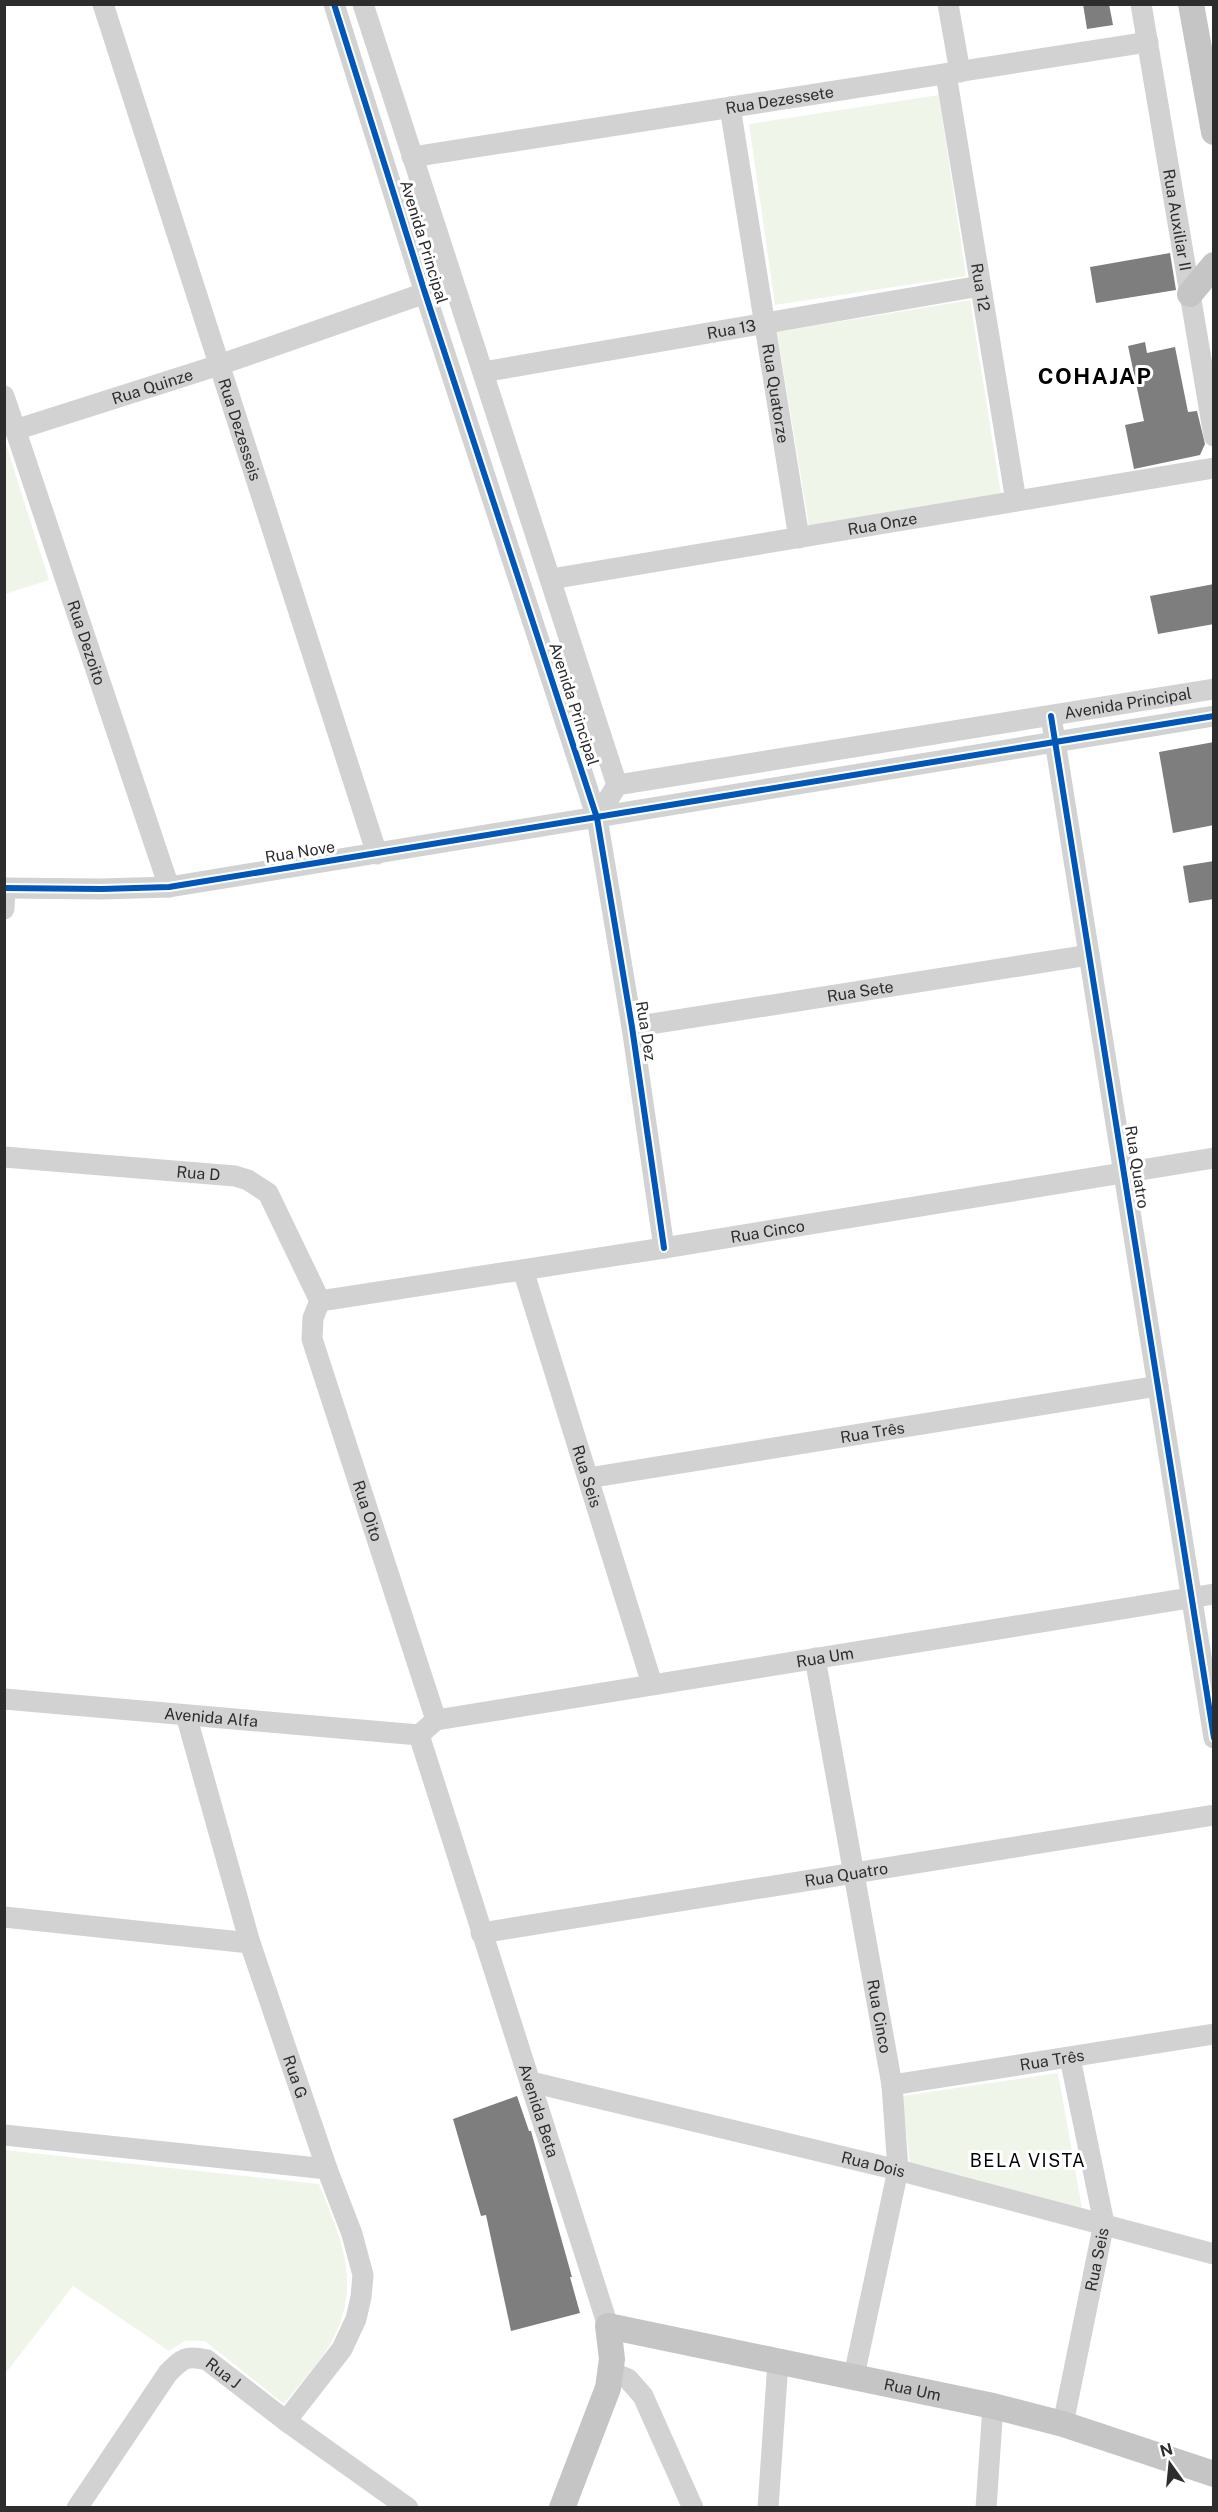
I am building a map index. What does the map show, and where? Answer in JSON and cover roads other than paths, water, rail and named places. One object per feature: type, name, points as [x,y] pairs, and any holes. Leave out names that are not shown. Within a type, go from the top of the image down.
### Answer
[{"type":"main road","points":[[1191,4],[1214,132]]},
{"type":"main road","points":[[1190,294],[1214,265]]},
{"type":"main road","name":"Rua Um","points":[[608,2326],[993,2406],[1064,2424],[1214,2474]]},
{"type":"main road","name":"Avenida Beta","points":[[562,2508],[608,2388],[611,2372],[611,2344],[608,2326]]},
{"type":"street","name":"Rua Dezesseis","points":[[103,4],[377,854]]},
{"type":"street","name":"Avenida Principal","points":[[334,4],[425,293],[597,818],[1214,716]]},
{"type":"street","name":"Avenida Principal","points":[[363,4],[617,785],[1214,689]]},
{"type":"street","name":"Rua 12","points":[[948,4],[953,73],[980,286],[1016,501]]},
{"type":"street","name":"Rua Auxiliar II","points":[[1141,4],[1214,436]]},
{"type":"street","name":"Rua Dezessete","points":[[412,157],[1148,42]]},
{"type":"street","name":"Rua Quatorze","points":[[730,107],[799,538]]},
{"type":"street","name":"Avenida Principal","points":[[407,232],[435,222]]},
{"type":"street","name":"Rua 13","points":[[483,372],[980,286]]},
{"type":"street","name":"Rua Quinze","points":[[15,430],[219,364],[425,293]]},
{"type":"street","name":"Rua Dezoito","points":[[4,396],[169,887]]},
{"type":"street","name":"Rua Onze","points":[[551,579],[1214,468]]},
{"type":"street","name":"Rua Quatro","points":[[1051,716],[1192,1597]]},
{"type":"street","points":[[597,818],[617,785]]},
{"type":"street","name":"Rua Nove","points":[[5,888],[169,887],[597,818]]},
{"type":"street","name":"Rua Dez","points":[[597,818],[632,1027],[664,1248]]},
{"type":"street","points":[[4,909],[5,888]]},
{"type":"street","name":"Rua Sete","points":[[632,1027],[1089,955]]},
{"type":"street","name":"Rua D","points":[[4,1157],[235,1176],[248,1180],[268,1193],[320,1301]]},
{"type":"street","name":"Rua Cinco","points":[[320,1301],[664,1248],[1214,1158]]},
{"type":"street","name":"Rua Seis","points":[[523,1270],[652,1684]]},
{"type":"street","name":"Rua Oito","points":[[320,1301],[313,1318],[312,1339],[436,1720]]},
{"type":"street","name":"Rua Três","points":[[588,1478],[1158,1386]]},
{"type":"street","name":"Rua Um","points":[[436,1720],[1214,1594]]},
{"type":"street","points":[[1192,1597],[1214,1738]]},
{"type":"street","name":"Rua Cinco","points":[[815,1658],[892,2085],[898,2170],[854,2376]]},
{"type":"street","name":"Avenida Alfa","points":[[4,1699],[419,1735]]},
{"type":"street","name":"Rua G","points":[[186,1715],[250,1943],[327,2169],[352,2234],[363,2275],[362,2297],[356,2319],[342,2349],[286,2421]]},
{"type":"street","points":[[419,1735],[436,1720]]},
{"type":"street","name":"Avenida Beta","points":[[419,1735],[608,2326]]},
{"type":"street","name":"Rua Quatro","points":[[481,1933],[1214,1815]]},
{"type":"street","points":[[4,1917],[250,1943]]},
{"type":"street","name":"Rua Três","points":[[892,2085],[1214,2034]]},
{"type":"street","name":"Rua Seis","points":[[1064,2424],[1104,2223],[1070,2058]]},
{"type":"street","name":"Rua Dois","points":[[531,2082],[898,2170],[1214,2254]]},
{"type":"street","points":[[4,2135],[327,2169]]},
{"type":"street","name":"Rua J","points":[[77,2508],[168,2373],[180,2361],[191,2356],[207,2360],[286,2421],[408,2508]]},
{"type":"street","points":[[768,2508],[778,2362]]},
{"type":"street","points":[[611,2372],[628,2379],[643,2396],[693,2508]]},
{"type":"street","points":[[986,2508],[993,2406]]},
{"type":"district","name":"COHAJAP","points":[[1095,376]]},
{"type":"district","name":"BELA VISTA","points":[[1028,2160]]}]
